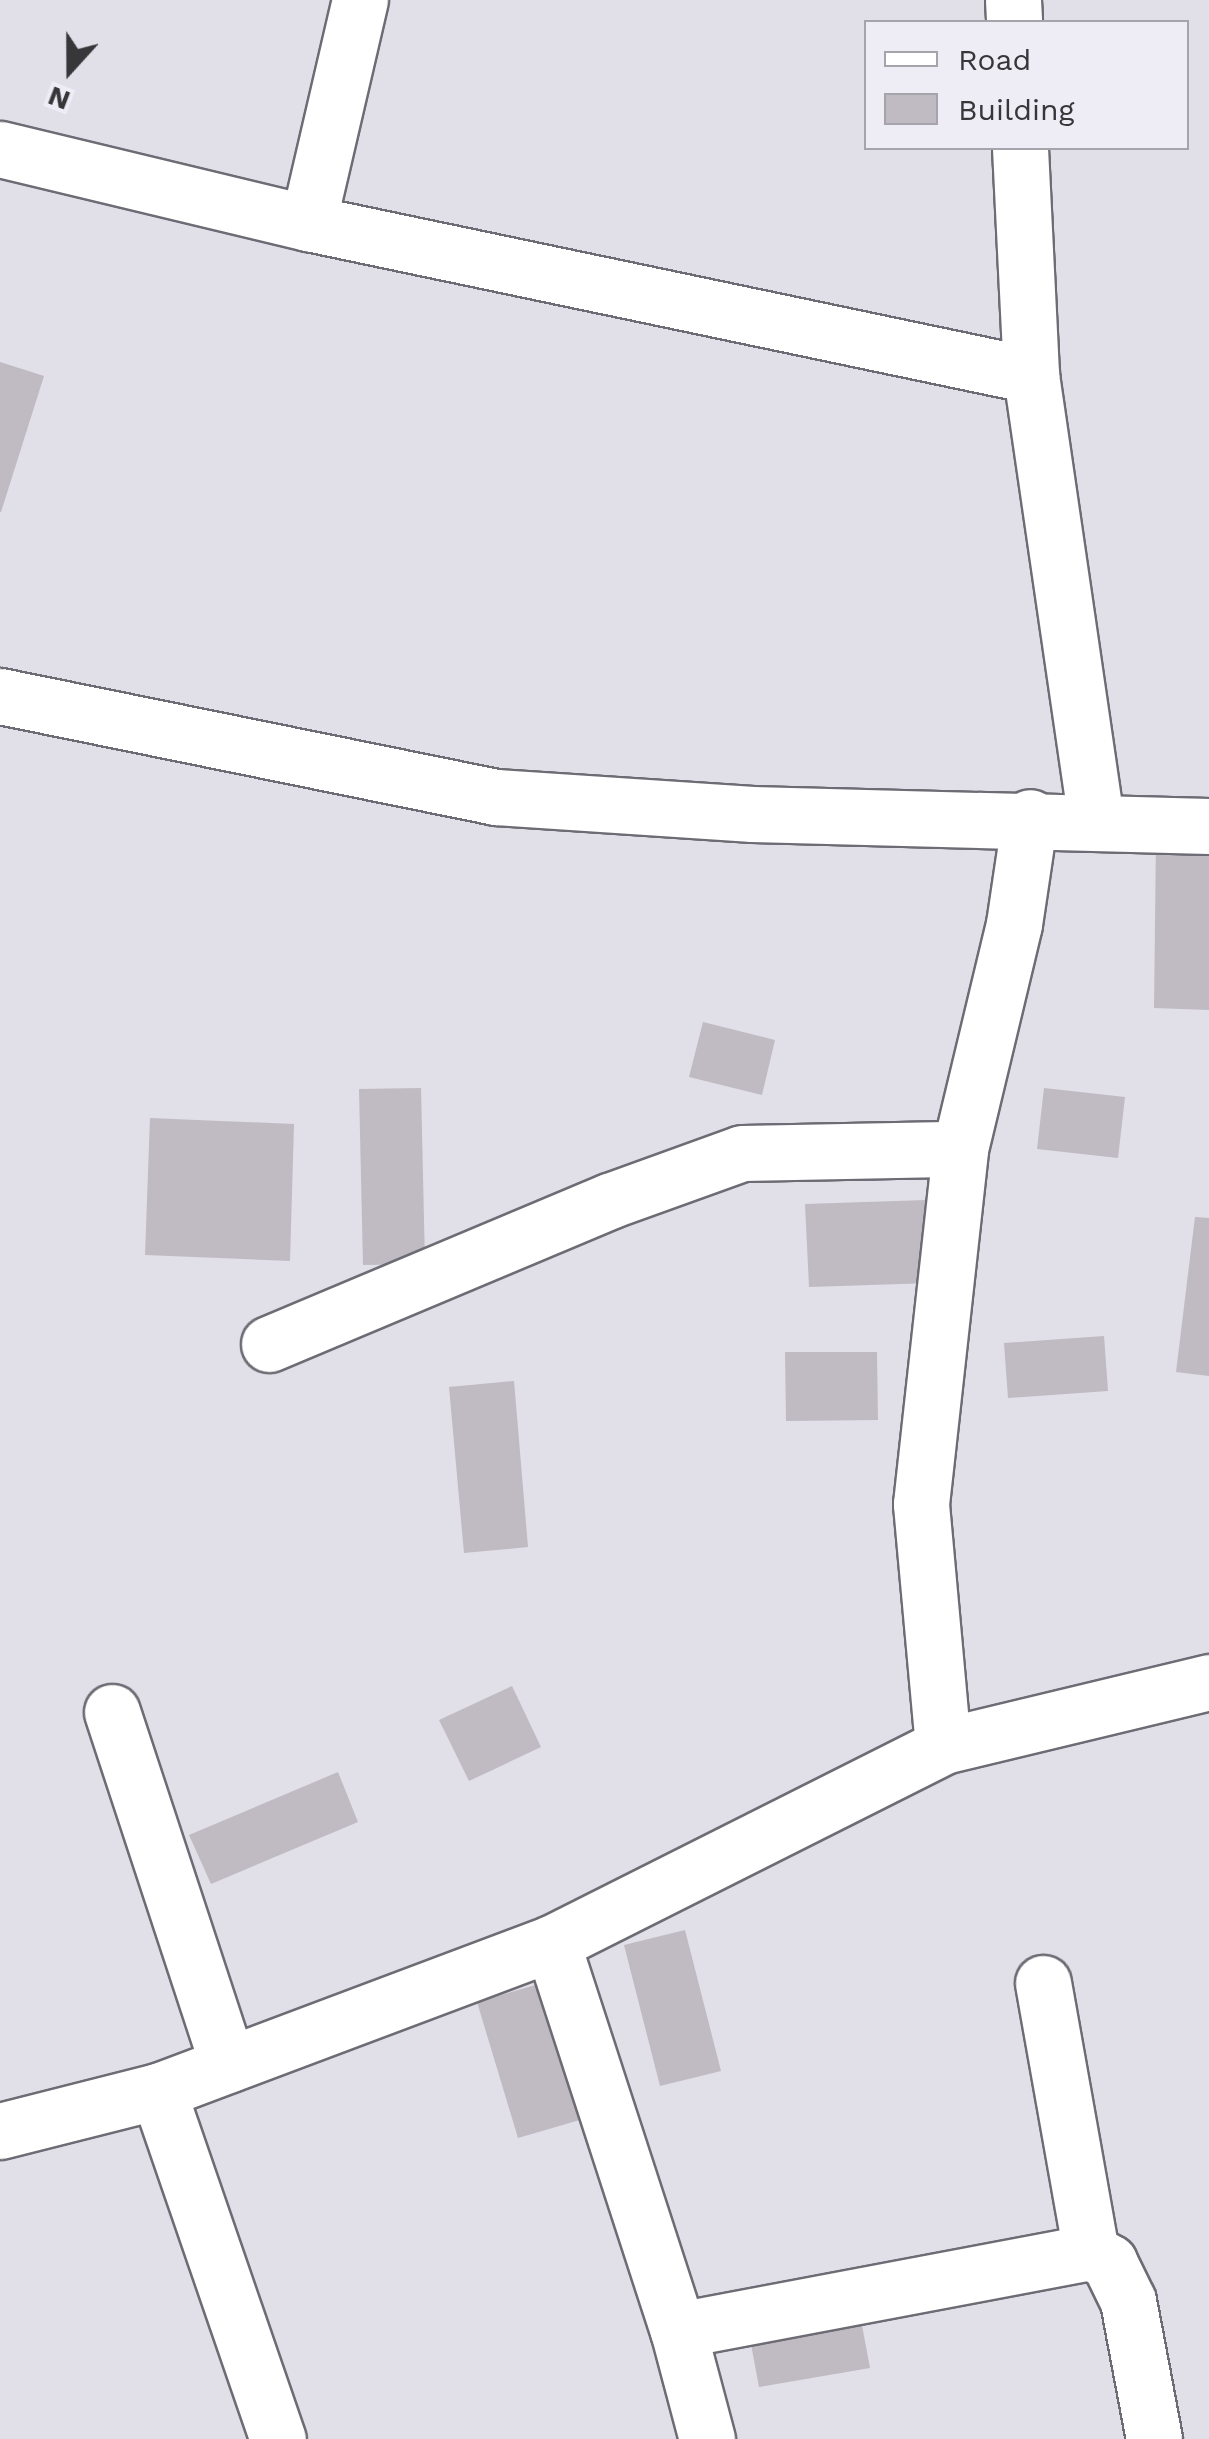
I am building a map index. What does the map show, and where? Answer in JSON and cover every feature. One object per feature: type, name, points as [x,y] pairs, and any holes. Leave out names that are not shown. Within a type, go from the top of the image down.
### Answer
[{"type":"street","points":[[308,223],[360,0]]},
{"type":"street","points":[[0,150],[308,223],[1032,376]]},
{"type":"street","points":[[1020,150],[1032,376],[1096,822]]},
{"type":"street","points":[[0,696],[496,797],[752,814],[1030,816],[1209,826]]},
{"type":"street","points":[[943,1746],[921,1504],[960,1149],[1014,924],[1030,816]]},
{"type":"street","points":[[269,1344],[609,1201],[742,1153],[960,1149]]},
{"type":"street","points":[[0,2131],[158,2090],[552,1943],[943,1746],[1209,1682]]},
{"type":"street","points":[[112,1712],[228,2064]]},
{"type":"street","points":[[552,1943],[678,2330],[708,2439]]},
{"type":"street","points":[[1043,1984],[1091,2252]]},
{"type":"street","points":[[158,2090],[278,2439]]},
{"type":"street","points":[[678,2330],[1091,2252],[1108,2262],[1128,2300],[1154,2439]]},
{"type":"building","points":[[0,362],[44,376],[1,512],[0,512]]},
{"type":"building","points":[[1156,840],[1209,841],[1209,1010],[1154,1008]]},
{"type":"building","points":[[703,1022],[775,1040],[762,1095],[689,1077]]},
{"type":"building","points":[[421,1088],[425,1264],[363,1265],[359,1089]]},
{"type":"building","points":[[1044,1088],[1125,1097],[1118,1158],[1037,1149]]},
{"type":"building","points":[[150,1118],[294,1124],[290,1261],[145,1255]]},
{"type":"building","points":[[927,1200],[931,1283],[809,1287],[805,1204]]},
{"type":"building","points":[[1195,1217],[1209,1218],[1209,1376],[1176,1372]]},
{"type":"building","points":[[1104,1336],[1108,1391],[1008,1398],[1004,1343]]},
{"type":"building","points":[[785,1352],[877,1352],[878,1420],[786,1421]]},
{"type":"building","points":[[514,1381],[528,1547],[464,1553],[449,1387]]},
{"type":"building","points":[[512,1686],[541,1747],[469,1781],[439,1720]]},
{"type":"building","points":[[338,1772],[358,1822],[211,1884],[189,1835]]},
{"type":"building","points":[[685,1930],[721,2071],[660,2086],[624,1945]]},
{"type":"building","points":[[549,1981],[590,2117],[518,2138],[477,2002]]},
{"type":"building","points":[[858,2304],[870,2368],[759,2387],[747,2323]]}]
